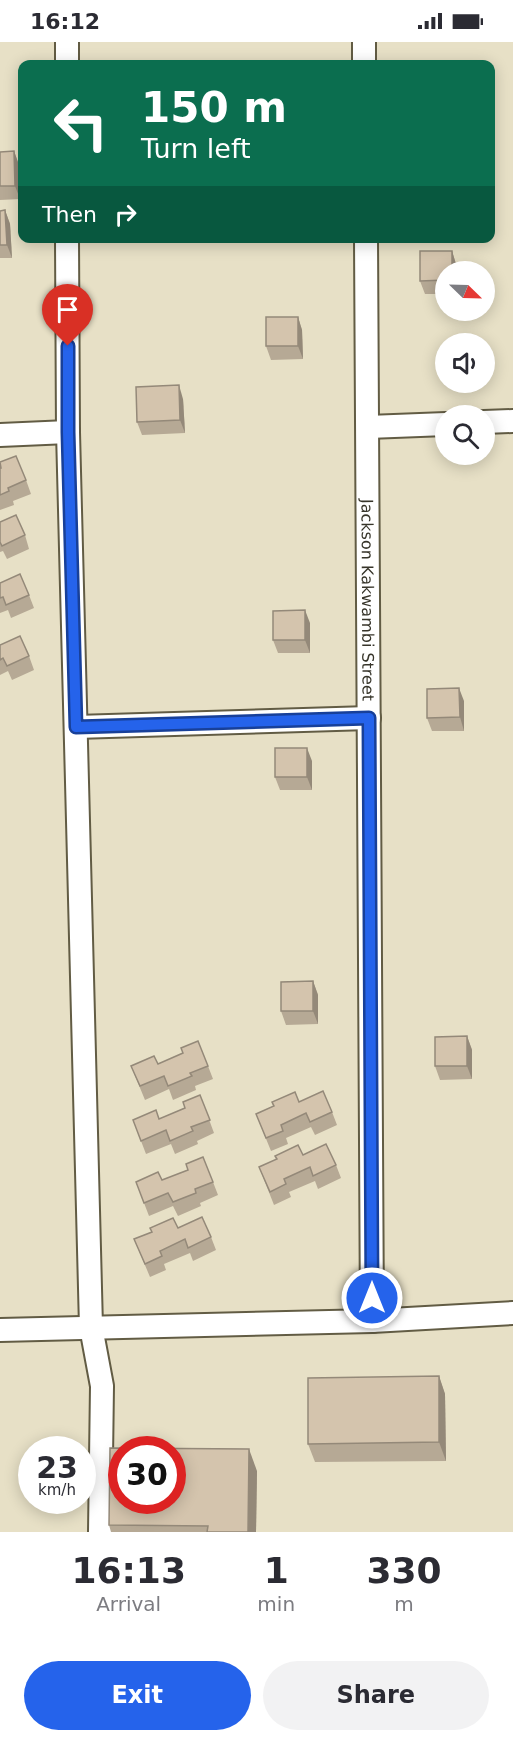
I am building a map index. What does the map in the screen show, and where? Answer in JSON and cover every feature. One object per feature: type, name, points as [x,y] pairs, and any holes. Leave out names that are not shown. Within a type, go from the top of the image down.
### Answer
[{"type":"street","points":[[67,42],[67,60]]},
{"type":"street","points":[[364,42],[364,60]]},
{"type":"street","points":[[67,243],[68,432],[91,1327],[102,1386],[100,1532]]},
{"type":"street","name":"Jackson Kakwambi Street","points":[[366,243],[372,1321]]},
{"type":"street","points":[[495,422],[513,421]]},
{"type":"street","points":[[368,427],[435,424]]},
{"type":"street","points":[[0,435],[68,432]]},
{"type":"street","points":[[76,727],[369,718]]},
{"type":"street","points":[[0,1330],[372,1321],[513,1313]]},
{"type":"building","points":[[14,151],[15,186],[0,186],[0,152]]},
{"type":"building","points":[[5,210],[7,245],[0,245],[0,211]]},
{"type":"building","points":[[420,251],[452,251],[452,261],[435,261],[435,280],[420,281]]},
{"type":"building","points":[[266,317],[298,317],[298,346],[266,346]]},
{"type":"building","points":[[179,385],[180,420],[137,422],[136,387]]},
{"type":"building","points":[[16,456],[26,480],[8,488],[9,491],[0,495],[0,462]]},
{"type":"building","points":[[16,515],[25,535],[2,546],[0,522]]},
{"type":"building","points":[[20,574],[29,595],[6,605],[3,597],[0,598],[0,583]]},
{"type":"building","points":[[305,610],[305,640],[273,640],[273,611]]},
{"type":"building","points":[[20,636],[29,656],[7,666],[3,658],[0,660],[0,645]]},
{"type":"building","points":[[459,688],[460,717],[427,718],[427,689]]},
{"type":"building","points":[[275,748],[307,748],[307,777],[275,777]]},
{"type":"building","points":[[313,981],[313,1011],[281,1011],[281,982]]},
{"type":"building","points":[[467,1036],[467,1066],[435,1066],[435,1037]]},
{"type":"building","points":[[198,1041],[208,1066],[168,1086],[164,1076],[140,1086],[131,1066],[154,1056],[158,1064],[183,1053],[181,1048]]},
{"type":"building","points":[[323,1091],[332,1112],[310,1122],[306,1113],[281,1125],[283,1131],[266,1138],[256,1114],[274,1106],[272,1102],[295,1092],[299,1102]]},
{"type":"building","points":[[200,1095],[210,1120],[191,1127],[193,1131],[170,1141],[166,1130],[141,1141],[133,1120],[156,1110],[159,1119],[185,1108],[183,1102]]},
{"type":"building","points":[[326,1144],[336,1165],[313,1176],[310,1167],[284,1179],[286,1184],[270,1192],[259,1167],[277,1159],[275,1156],[298,1145],[303,1155]]},
{"type":"building","points":[[203,1157],[213,1182],[195,1189],[196,1193],[173,1202],[168,1193],[144,1203],[136,1182],[158,1172],[162,1180],[188,1170],[186,1164]]},
{"type":"building","points":[[202,1217],[211,1237],[188,1248],[185,1239],[160,1251],[162,1256],[145,1264],[134,1239],[152,1232],[150,1228],[173,1218],[178,1228]]},
{"type":"building","points":[[439,1376],[439,1442],[308,1444],[308,1378]]},
{"type":"building","points":[[186,1449],[249,1449],[248,1532],[207,1532],[208,1526],[109,1525],[109,1514],[186,1514]]},
{"type":"route","points":[[68,346],[68,432],[76,727],[369,718],[372,1298]]}]
